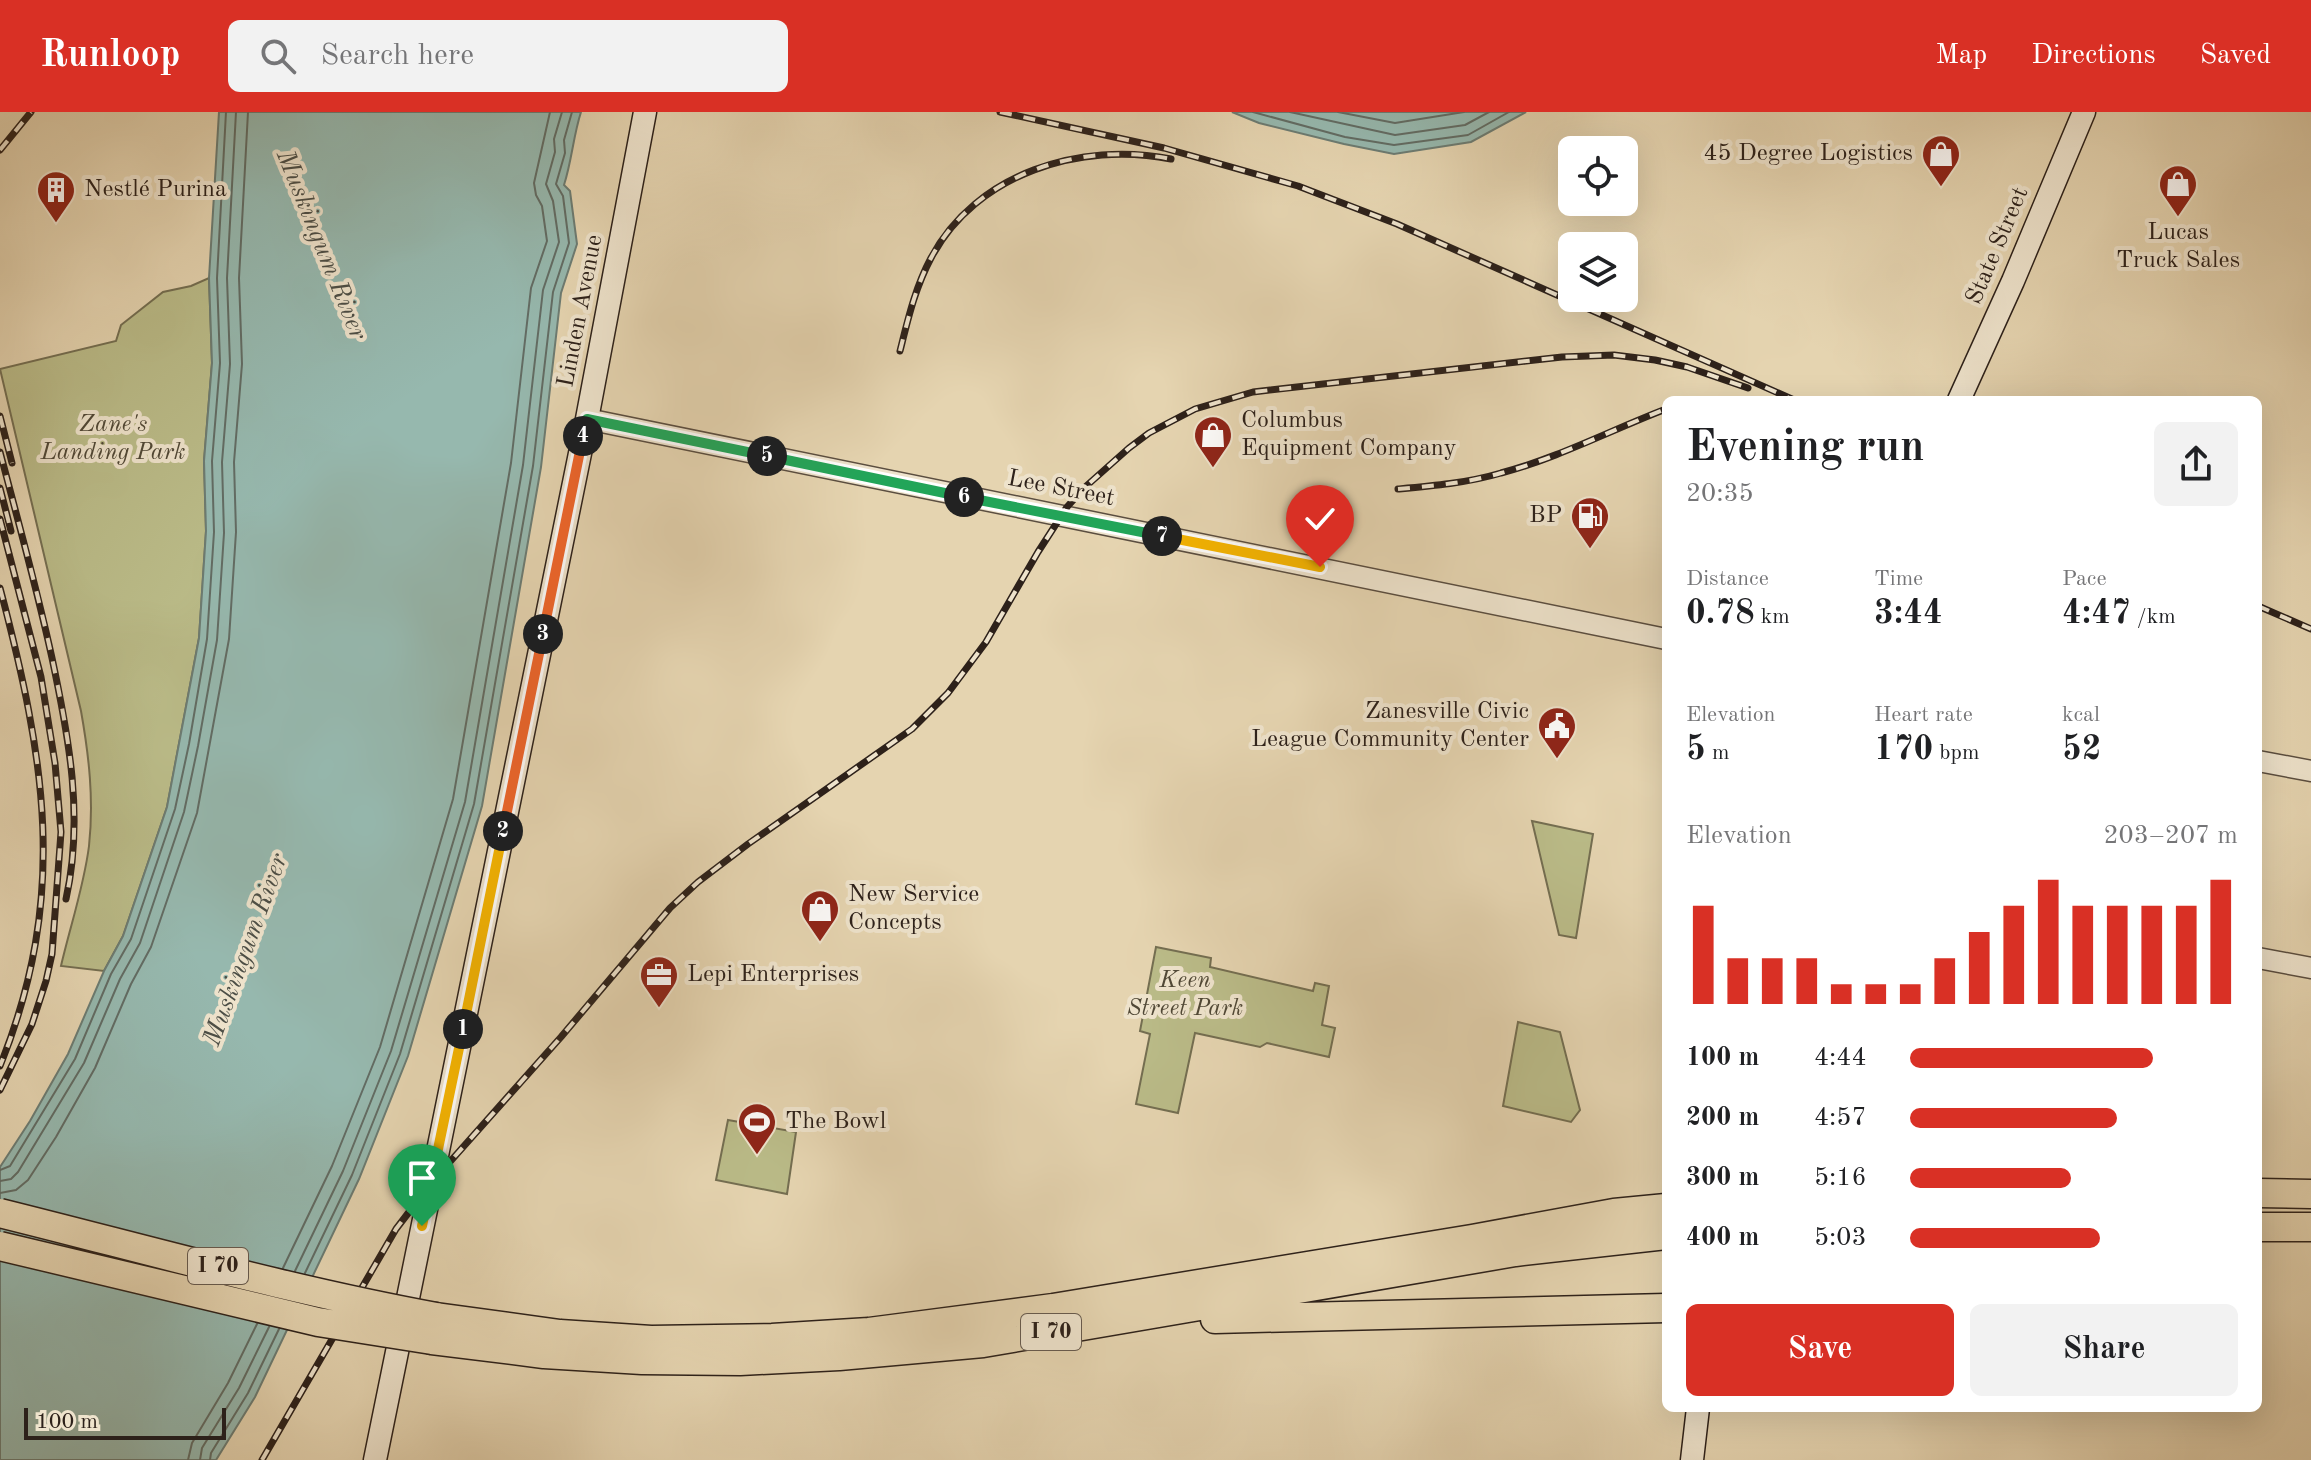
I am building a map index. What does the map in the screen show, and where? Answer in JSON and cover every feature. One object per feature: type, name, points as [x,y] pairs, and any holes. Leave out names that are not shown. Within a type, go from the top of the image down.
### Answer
[{"type":"highway","points":[[2262,1193],[2311,1194]]},
{"type":"highway","name":"I 70","points":[[0,1246],[318,1322],[651,1340],[772,1338],[869,1332],[1053,1308],[1614,1213],[1662,1208]]},
{"type":"highway","name":"I 70","points":[[0,1213],[286,1283],[434,1328],[558,1355],[642,1360],[740,1361],[983,1343],[1515,1252],[1662,1235]]},
{"type":"highway","points":[[2262,1228],[2311,1227]]},
{"type":"highway","points":[[1118,1321],[1662,1308]]},
{"type":"main road","name":"Linden Avenue","points":[[375,1460],[587,419],[645,112]]},
{"type":"main road","name":"State Street","points":[[1961,396],[2084,112]]},
{"type":"main road","points":[[1692,1460],[1698,1412]]},
{"type":"street","name":"Lee Street","points":[[587,419],[1662,638]]},
{"type":"street","points":[[2262,762],[2311,771]]},
{"type":"street","points":[[2262,959],[2311,968]]},
{"type":"green space","name":"Zane's Landing Park","points":[[209,278],[212,363],[204,461],[206,531],[199,638],[167,807],[123,936],[104,971],[61,966],[89,846],[91,795],[88,761],[81,711],[0,369],[116,341],[121,325],[163,292],[191,286]]},
{"type":"green space","points":[[1532,821],[1593,834],[1576,938],[1559,935]]},
{"type":"green space","name":"Keen Street Park","points":[[1156,947],[1211,958],[1210,967],[1313,991],[1315,983],[1329,986],[1322,1025],[1335,1028],[1329,1057],[1267,1043],[1260,1047],[1195,1033],[1178,1113],[1136,1104],[1150,1034],[1140,1031]]},
{"type":"green space","points":[[1518,1022],[1560,1032],[1580,1110],[1571,1122],[1503,1106]]},
{"type":"green space","name":"The Bowl","points":[[728,1120],[796,1132],[787,1194],[716,1180]]},
{"type":"water","name":"Muskingum River","points":[[219,112],[581,112],[564,185],[570,191],[577,244],[561,293],[541,467],[482,806],[408,1056],[359,1179],[255,1397],[216,1460],[0,1460],[0,1167],[68,1054],[104,971],[123,936],[167,807],[199,638],[206,531],[204,461],[212,363],[209,278]]},
{"type":"water","points":[[1232,112],[1526,112],[1471,142],[1394,154],[1259,123]]},
{"type":"railway","points":[[0,150],[31,112]]},
{"type":"railway","points":[[1000,112],[1164,148],[1298,186],[1397,224],[1785,396]]},
{"type":"railway","points":[[900,351],[925,269],[951,229],[975,204],[1003,185],[1034,170],[1067,160],[1102,155],[1171,159]]},
{"type":"railway","points":[[262,1460],[396,1229],[432,1182],[670,908],[748,844],[912,729],[948,693],[986,642],[1067,507],[1084,488],[1149,433],[1195,409],[1253,392],[1562,357],[1614,355],[1655,360],[1687,367],[1748,388]]},
{"type":"railway","points":[[1398,489],[1462,482],[1522,467],[1662,411]]},
{"type":"railway","points":[[0,416],[12,463]]},
{"type":"railway","points":[[0,452],[46,632],[69,748],[74,838],[66,899]]},
{"type":"railway","points":[[0,488],[11,531]]},
{"type":"railway","points":[[0,519],[41,677],[55,763],[61,832],[52,954],[46,981],[32,1024],[0,1090]]},
{"type":"railway","points":[[0,588],[29,711],[43,827],[42,885],[35,943],[22,1003],[0,1066]]},
{"type":"railway","points":[[2262,608],[2311,629]]},
{"type":"place","name":"45 Degree Logistics","points":[[1941,188]]},
{"type":"place","name":"Lucas Truck Sales","points":[[2178,218]]},
{"type":"place","name":"Nestlé Purina","points":[[56,224]]},
{"type":"place","name":"Columbus Equipment Company","points":[[1213,469]]},
{"type":"place","name":"BP","points":[[1590,550]]},
{"type":"place","name":"Zanesville Civic League Community Center","points":[[1557,760]]},
{"type":"place","name":"New Service Concepts","points":[[820,943]]},
{"type":"place","name":"Lepi Enterprises","points":[[659,1009]]},
{"type":"place","name":"The Bowl","points":[[757,1156]]},
{"type":"route","points":[[422,1226],[587,419],[1320,567]]}]
